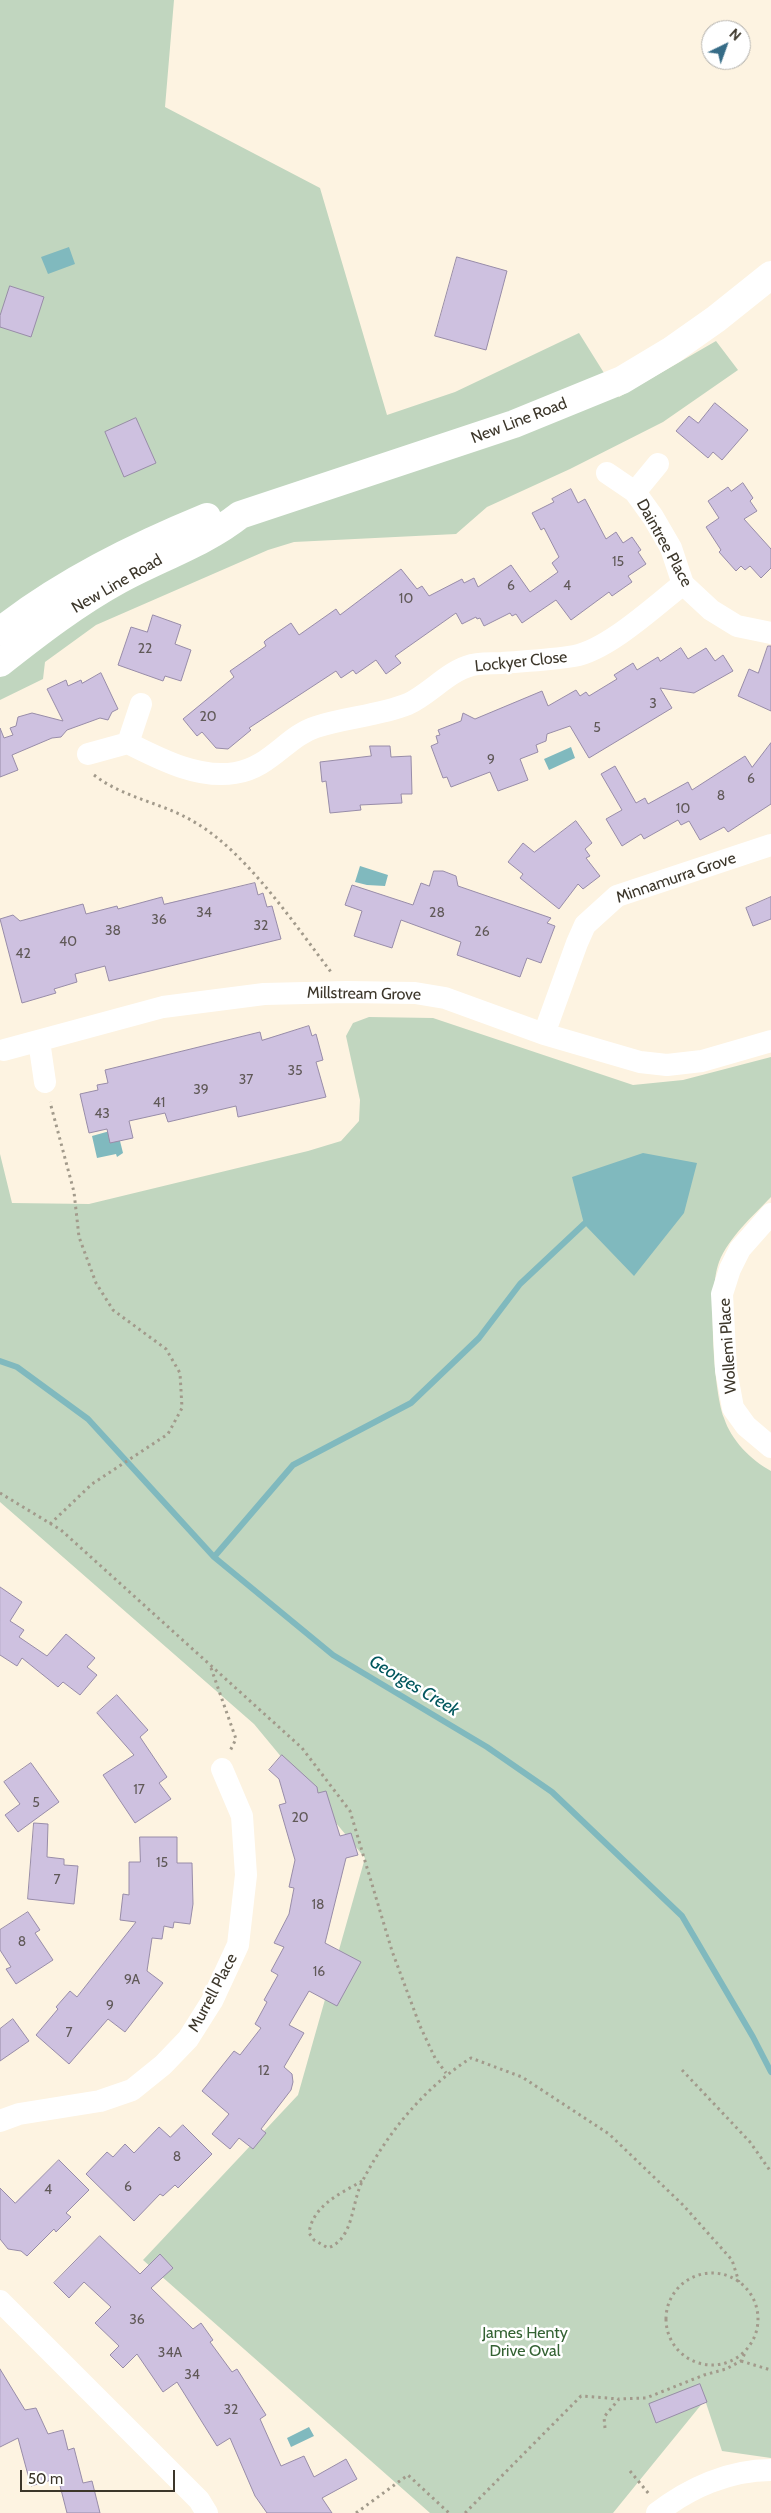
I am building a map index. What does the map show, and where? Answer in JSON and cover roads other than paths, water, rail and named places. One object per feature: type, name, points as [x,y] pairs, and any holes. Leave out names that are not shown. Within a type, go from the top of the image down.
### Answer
[{"type":"main road","name":"New Line Road","points":[[0,631],[71,583],[144,543],[215,514],[240,515],[514,424],[622,380],[672,350],[716,319],[771,275]]},
{"type":"main road","name":"New Line Road","points":[[0,663],[61,616],[118,580],[222,530],[240,515]]},
{"type":"street","name":"Daintree Place","points":[[634,492],[658,464]]},
{"type":"street","name":"Daintree Place","points":[[607,473],[634,492],[671,548],[683,584],[711,610],[737,626],[771,633]]},
{"type":"street","name":"Lockyer Close","points":[[128,743],[161,760],[190,769],[213,774],[236,773],[257,766],[315,727],[386,712],[410,703],[440,682],[472,665],[540,660],[592,651],[628,628],[683,584]]},
{"type":"street","points":[[88,754],[128,743],[141,704]]},
{"type":"street","name":"Minnamurra Grove","points":[[544,1034],[576,943],[585,925],[617,896],[771,846]]},
{"type":"street","name":"Millstream Grove","points":[[4,1050],[163,1007],[264,994],[347,992],[415,993],[445,998],[544,1034],[640,1062],[667,1065],[702,1060],[771,1041]]},
{"type":"street","points":[[38,1041],[45,1082]]},
{"type":"street","name":"Wollemi Place","points":[[771,1214],[740,1249],[730,1269],[722,1294],[726,1370],[733,1408],[746,1426],[771,1446]]},
{"type":"street","name":"Murrell Place","points":[[0,2121],[19,2114],[100,2101],[132,2090],[163,2065],[188,2039],[212,2001],[238,1945],[246,1875],[242,1816],[222,1769]]},
{"type":"street","points":[[0,2302],[199,2500],[207,2513]]},
{"type":"street","points":[[659,2511],[678,2496],[709,2482],[739,2474],[771,2470]]},
{"type":"water","points":[[69,247],[75,264],[48,274],[41,257]]},
{"type":"water","points":[[571,747],[575,758],[549,770],[544,759]]},
{"type":"water","points":[[360,866],[388,875],[385,886],[355,882]]},
{"type":"water","points":[[117,1129],[123,1153],[117,1157],[116,1154],[97,1158],[92,1136]]},
{"type":"water","points":[[643,1153],[697,1163],[684,1213],[634,1276],[584,1224],[572,1177]]},
{"type":"water","points":[[309,2427],[314,2436],[291,2447],[287,2438]]},
{"type":"waterway","points":[[214,1557],[293,1465],[411,1403],[479,1338],[520,1284],[584,1224]]},
{"type":"waterway","name":"Georges Creek","points":[[0,1361],[17,1367],[88,1419],[214,1557],[333,1655],[487,1747],[552,1792],[682,1916],[753,2037],[771,2072]]},
{"type":"park label","name":"James Henty Drive Oval","points":[[525,2342]]}]
